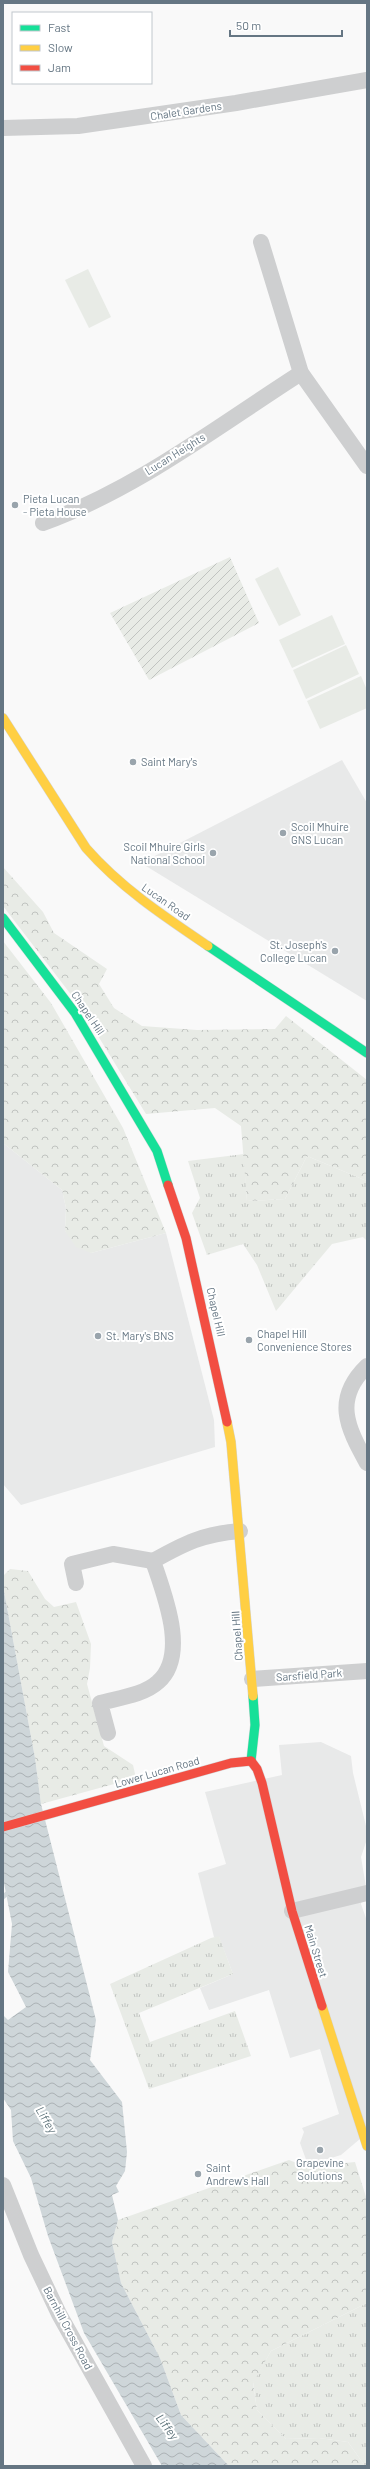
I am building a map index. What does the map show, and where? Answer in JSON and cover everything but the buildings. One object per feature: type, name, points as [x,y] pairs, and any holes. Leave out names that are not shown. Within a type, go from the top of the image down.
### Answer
[{"type":"main road","name":"Lucan Road","points":[[3,718],[86,848],[98,862],[125,887],[158,912],[367,1053]]},
{"type":"main road","name":"Chapel Hill","points":[[3,918],[75,1013],[105,1060],[157,1151],[186,1238],[232,1442],[233,1532],[252,1679],[254,1748],[251,1761]]},
{"type":"main road","name":"Lower Lucan Road","points":[[3,1827],[231,1763],[251,1761]]},
{"type":"main road","name":"Main Street","points":[[251,1761],[257,1769],[262,1783],[292,1911],[367,2146]]},
{"type":"street","name":"Chalet Gardens","points":[[3,128],[78,126],[236,103],[367,80]]},
{"type":"street","points":[[261,242],[301,373],[367,466]]},
{"type":"street","name":"Lucan Heights","points":[[43,523],[88,505],[165,462],[301,373]]},
{"type":"street","points":[[367,1366],[349,1388],[346,1402],[351,1435],[367,1463]]},
{"type":"street","points":[[76,1583],[72,1564],[113,1554],[153,1562],[176,1548],[211,1534],[233,1532]]},
{"type":"street","points":[[108,1733],[100,1703],[148,1688],[158,1682],[168,1670],[172,1649],[172,1620],[153,1562]]},
{"type":"street","name":"Sarsfield Park","points":[[252,1679],[367,1671]]},
{"type":"street","points":[[292,1911],[367,1893]]},
{"type":"street","name":"Barnhill Cross Road","points":[[3,2185],[31,2255],[59,2314],[144,2466]]},
{"type":"shaded area","name":"Scoil Mhuire GNS Lucan","points":[[342,760],[367,803],[367,1001],[141,863]]},
{"type":"shaded area","name":"St. Mary's BNS","points":[[3,1143],[62,1190],[66,1208],[65,1231],[91,1253],[166,1233],[214,1420],[215,1447],[21,1505],[3,1484]]},
{"type":"shaded area","points":[[321,1742],[351,1756],[353,1773],[367,1830],[367,1839],[361,1857],[366,1887],[361,1904],[367,1921],[367,2133],[341,2155],[308,2165],[300,2143],[304,2132],[302,2128],[339,2114],[320,2049],[290,2058],[269,1990],[209,2010],[200,1988],[233,1974],[219,1937],[214,1937],[198,1873],[226,1864],[205,1792],[282,1775],[279,1745]]},
{"type":"green space","points":[[88,269],[111,317],[89,328],[65,280]]},
{"type":"green space","points":[[230,557],[259,623],[149,680],[110,613]]},
{"type":"green space","points":[[278,567],[301,615],[279,626],[255,579]]},
{"type":"green space","points":[[332,615],[345,644],[292,668],[279,640]]},
{"type":"green space","points":[[346,645],[359,674],[306,699],[293,670]]},
{"type":"green space","points":[[361,676],[367,690],[367,708],[320,729],[307,701]]},
{"type":"green space","points":[[3,867],[43,912],[54,933],[107,969],[99,984],[114,1008],[142,1026],[197,1030],[275,1029],[286,1016],[367,1080],[367,1181],[307,1156],[285,1199],[247,1201],[241,1126],[215,1108],[146,1114],[79,1005],[3,906]]},
{"type":"green space","points":[[3,941],[51,1003],[123,1128],[166,1233],[91,1253],[76,1247],[65,1231],[66,1208],[62,1190],[3,1143]]},
{"type":"green space","points":[[244,1154],[247,1201],[285,1199],[307,1156],[367,1181],[367,1241],[363,1237],[332,1244],[276,1311],[257,1265],[243,1244],[207,1255],[192,1213],[200,1198],[188,1161]]},
{"type":"green space","points":[[10,1569],[28,1571],[45,1599],[54,1607],[76,1602],[91,1644],[90,1668],[87,1684],[104,1746],[133,1765],[136,1778],[41,1804],[35,1758],[3,1586],[3,1576]]},
{"type":"green space","points":[[219,1936],[233,1974],[139,2013],[150,2042],[235,2011],[251,2056],[149,2089],[110,1984],[211,1938]]},
{"type":"green space","points":[[289,2160],[307,2167],[355,2162],[367,2200],[367,2303],[271,2351],[253,2383],[257,2410],[286,2439],[319,2438],[348,2442],[365,2466],[229,2466],[181,2415],[160,2358],[121,2283],[112,2242],[118,2220]]},
{"type":"green space","points":[[367,2303],[367,2466],[365,2466],[348,2442],[319,2438],[286,2439],[257,2410],[253,2382],[271,2351]]},
{"type":"water","name":"Liffey","points":[[3,1586],[35,1758],[41,1804],[96,2020],[90,2060],[122,2102],[127,2152],[125,2171],[116,2186],[119,2192],[112,2195],[118,2220],[112,2242],[121,2283],[160,2358],[181,2415],[229,2466],[162,2466],[84,2333],[48,2236],[31,2178],[13,2141],[11,2110],[3,2098],[3,2015],[8,2020],[26,2007],[8,1972],[12,1924],[3,1878]]},
{"type":"waterway","points":[[3,1897],[11,1890]]},
{"type":"traffic: fast","points":[[3,918],[75,1013],[157,1151],[168,1185]]},
{"type":"traffic: fast","points":[[208,946],[367,1053]]},
{"type":"traffic: fast","points":[[251,1761],[255,1725],[253,1696]]},
{"type":"traffic: slow","points":[[3,718],[86,848],[129,889],[160,913],[208,946]]},
{"type":"traffic: slow","points":[[227,1422],[231,1442],[253,1696]]},
{"type":"traffic: slow","points":[[322,2006],[367,2146]]},
{"type":"traffic: jam","points":[[168,1185],[186,1238],[227,1422]]},
{"type":"traffic: jam","points":[[251,1761],[257,1769],[262,1783],[292,1911],[322,2006]]},
{"type":"traffic: jam","points":[[3,1827],[231,1763],[251,1761]]},
{"type":"place","name":"Pieta Lucan - Pieta House","points":[[15,505]]},
{"type":"place","name":"Saint Mary's","points":[[133,762]]},
{"type":"place","name":"Scoil Mhuire GNS Lucan","points":[[283,833]]},
{"type":"place","name":"Scoil Mhuire Girls National School","points":[[213,853]]},
{"type":"place","name":"St. Joseph's College Lucan","points":[[335,951]]},
{"type":"place","name":"St. Mary's BNS","points":[[98,1336]]},
{"type":"place","name":"Chapel Hill Convenience Stores","points":[[249,1340]]},
{"type":"place","name":"Grapevine Solutions","points":[[320,2150]]},
{"type":"place","name":"Saint Andrew's Hall","points":[[198,2174]]}]
